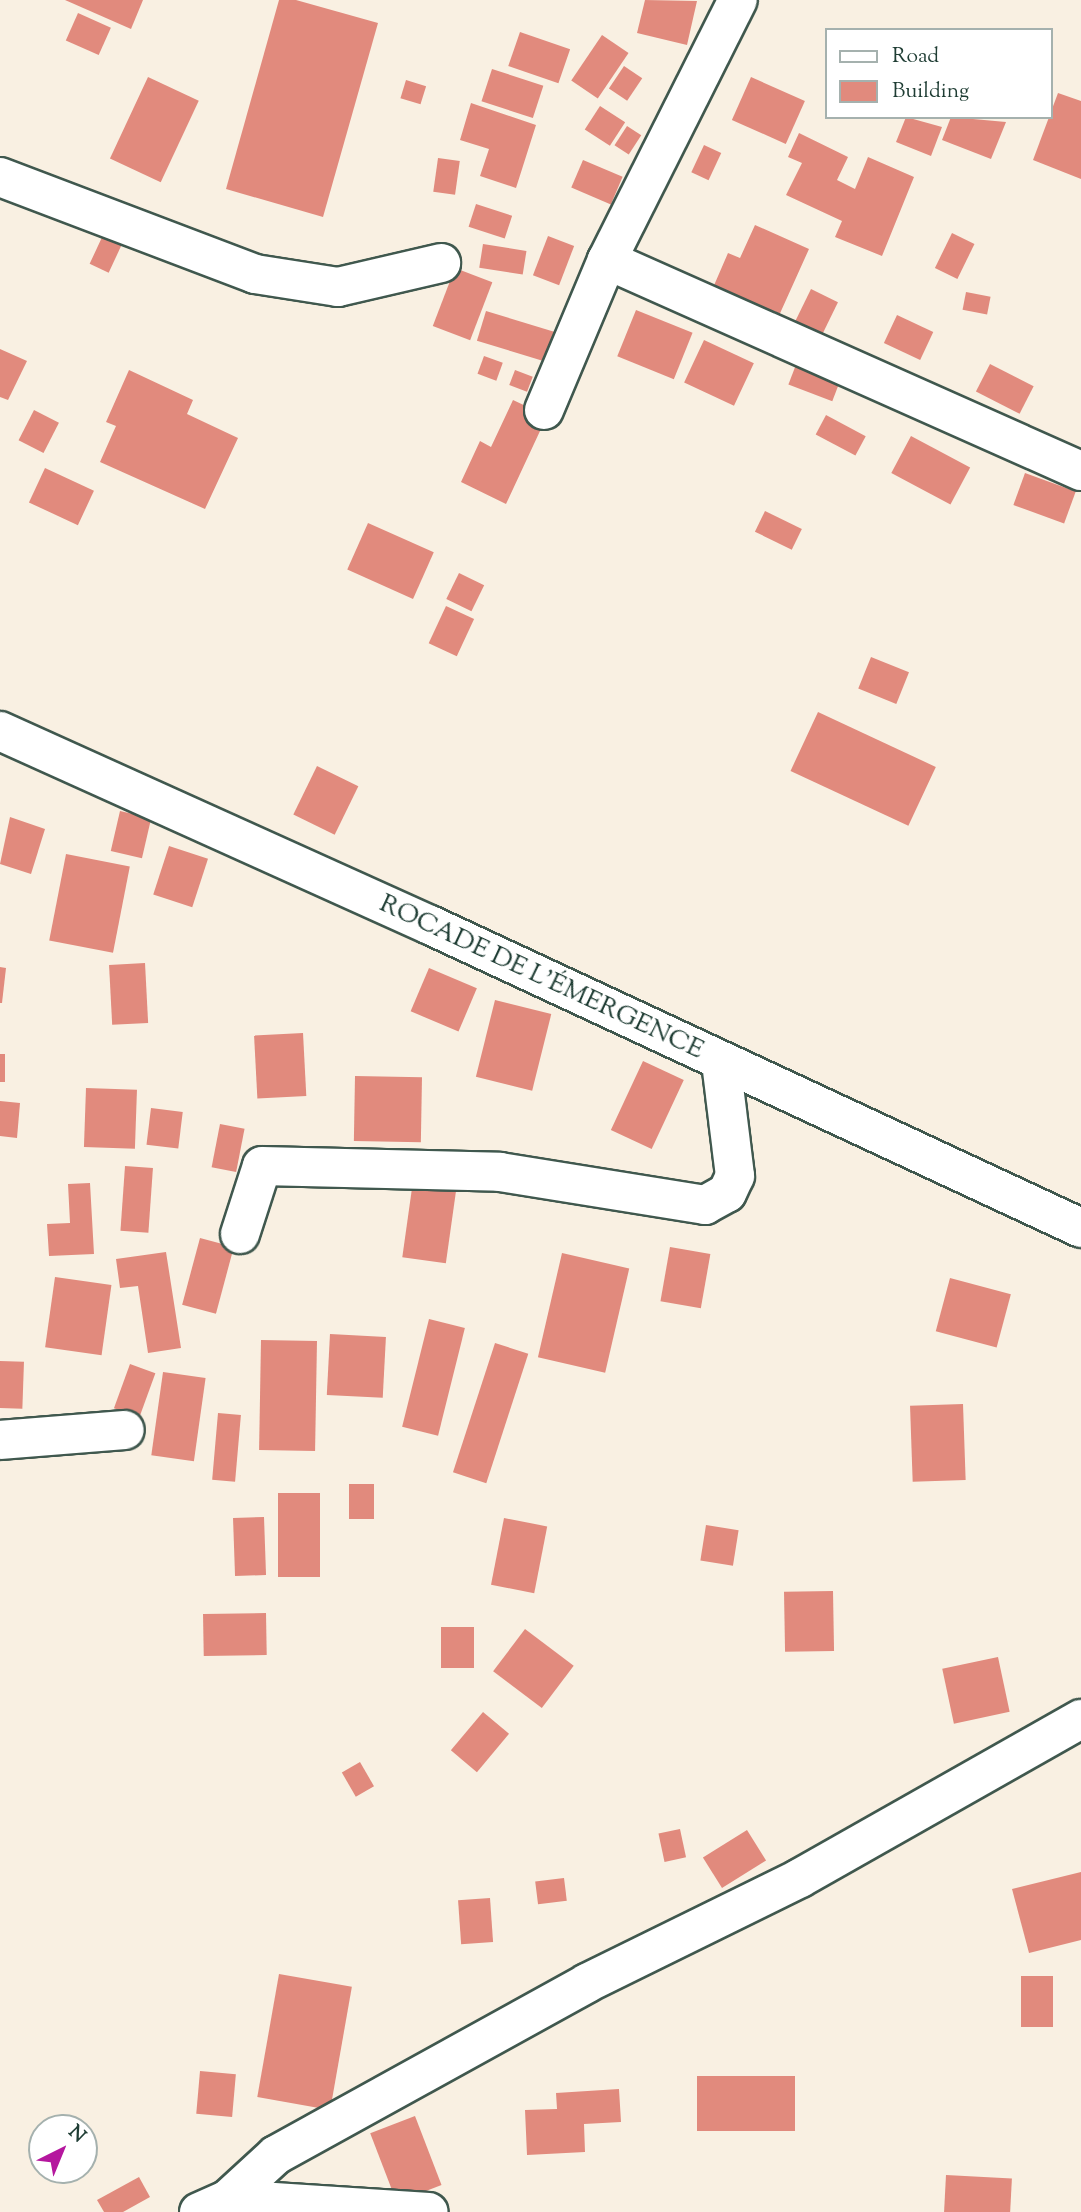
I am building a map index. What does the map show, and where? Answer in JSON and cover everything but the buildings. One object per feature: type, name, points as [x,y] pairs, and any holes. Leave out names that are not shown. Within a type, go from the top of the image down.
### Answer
[{"type":"street","points":[[544,410],[607,260],[738,0]]},
{"type":"street","points":[[0,177],[255,274],[338,287],[441,263]]},
{"type":"street","points":[[607,260],[1081,471]]},
{"type":"street","name":"ROCADE DE L'ÉMERGENCE","points":[[0,731],[1081,1228]]},
{"type":"street","points":[[240,1234],[262,1166],[500,1172],[705,1206],[727,1193],[735,1177],[721,1062]]},
{"type":"street","points":[[0,1440],[125,1430]]},
{"type":"street","points":[[213,2205],[276,2155],[587,1983],[800,1878],[1081,1719]]},
{"type":"street","points":[[213,2205],[429,2212]]}]
